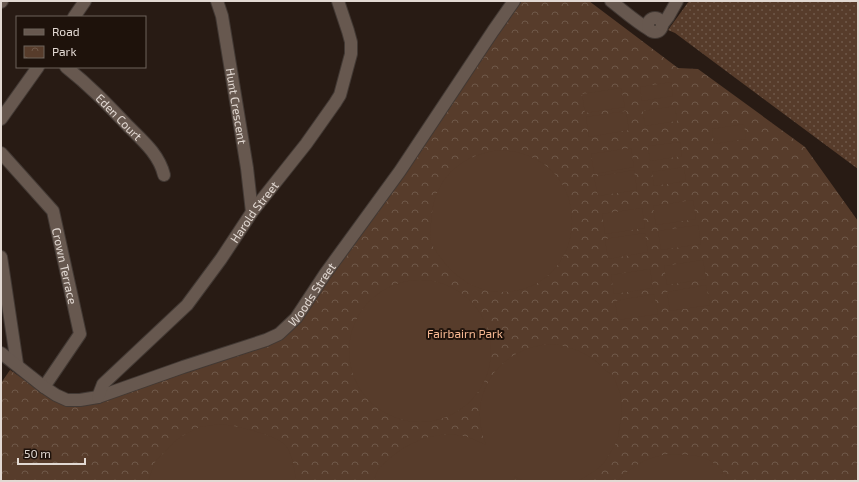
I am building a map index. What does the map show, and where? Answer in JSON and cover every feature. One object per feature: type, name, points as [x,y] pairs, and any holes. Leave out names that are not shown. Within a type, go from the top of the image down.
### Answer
[{"type":"street","points":[[75,16],[85,1]]},
{"type":"street","name":"Hunt Crescent","points":[[217,1],[224,24],[247,168],[252,212]]},
{"type":"street","name":"Harold Street","points":[[98,397],[103,384],[187,305],[221,259],[252,212],[306,144],[340,95],[351,54],[351,42],[338,1]]},
{"type":"street","name":"Woods Street","points":[[1,353],[56,395],[67,400],[80,400],[98,397],[266,340],[279,334],[296,318],[325,274],[400,171],[493,30],[514,1]]},
{"type":"street","points":[[611,1],[632,16],[638,23],[655,23],[676,3]]},
{"type":"street","points":[[1,119],[37,68]]},
{"type":"street","name":"Eden Court","points":[[67,68],[96,92],[152,150],[162,166],[164,174]]},
{"type":"street","name":"Crown Terrace","points":[[1,153],[54,211],[80,334],[44,387]]},
{"type":"street","points":[[1,257],[17,364]]},
{"type":"green space","name":"Fairbairn Park","points":[[522,1],[589,1],[678,68],[698,69],[805,147],[858,221],[858,481],[1,481],[1,383],[10,370],[56,401],[67,403],[285,327]]},
{"type":"green space","points":[[689,1],[858,1],[858,169],[675,33],[668,30]]},
{"type":"green space","points":[[671,82],[673,96],[642,101],[640,87]]},
{"type":"green space","points":[[621,88],[625,107],[585,113],[582,94]]},
{"type":"green space","points":[[675,106],[677,121],[645,126],[643,111]]},
{"type":"green space","points":[[626,111],[629,130],[589,137],[586,117]]},
{"type":"green space","points":[[744,124],[746,139],[714,144],[712,129]]},
{"type":"green space","points":[[680,142],[682,156],[650,161],[648,146]]},
{"type":"green space","points":[[631,148],[634,167],[594,174],[591,154]]},
{"type":"green space","points":[[501,150],[533,158],[556,175],[569,198],[572,224],[566,250],[552,272],[530,287],[499,292],[480,289],[457,275],[438,254],[430,241],[430,236],[434,202],[438,191],[451,172],[468,159],[489,152]]},
{"type":"green space","points":[[684,167],[686,181],[654,186],[652,172]]},
{"type":"green space","points":[[634,170],[637,190],[598,196],[594,177]]},
{"type":"green space","points":[[693,200],[696,219],[656,225],[653,206]]},
{"type":"green space","points":[[642,208],[645,228],[605,234],[602,214]]},
{"type":"green space","points":[[698,225],[701,244],[661,250],[658,231]]},
{"type":"green space","points":[[645,233],[648,252],[608,259],[605,239]]},
{"type":"green space","points":[[703,260],[706,279],[667,285],[664,266]]},
{"type":"green space","points":[[650,269],[653,288],[614,294],[611,275]]},
{"type":"green space","points":[[413,280],[427,280],[454,288],[475,306],[486,324],[490,337],[490,365],[483,385],[465,406],[454,414],[441,419],[427,422],[413,422],[386,414],[365,396],[357,385],[352,372],[349,358],[349,344],[357,317],[375,296],[386,288],[399,283]]},
{"type":"green space","points":[[706,285],[710,305],[670,311],[667,292]]},
{"type":"green space","points":[[654,294],[658,314],[618,320],[615,301]]},
{"type":"green space","points":[[549,344],[559,345],[579,351],[597,362],[606,371],[613,375],[620,393],[622,411],[618,437],[614,447],[603,464],[595,471],[578,481],[523,481],[514,476],[515,481],[374,481],[381,466],[394,455],[419,440],[428,437],[438,435],[457,435],[472,438],[486,445],[480,417],[481,402],[491,377],[510,358],[522,351]]},
{"type":"green space","points":[[220,424],[254,431],[280,441],[290,452],[296,481],[148,481],[155,462],[174,442],[200,427]]},
{"type":"green space","points":[[667,454],[696,456],[711,461],[724,472],[730,481],[617,481],[640,463]]}]
